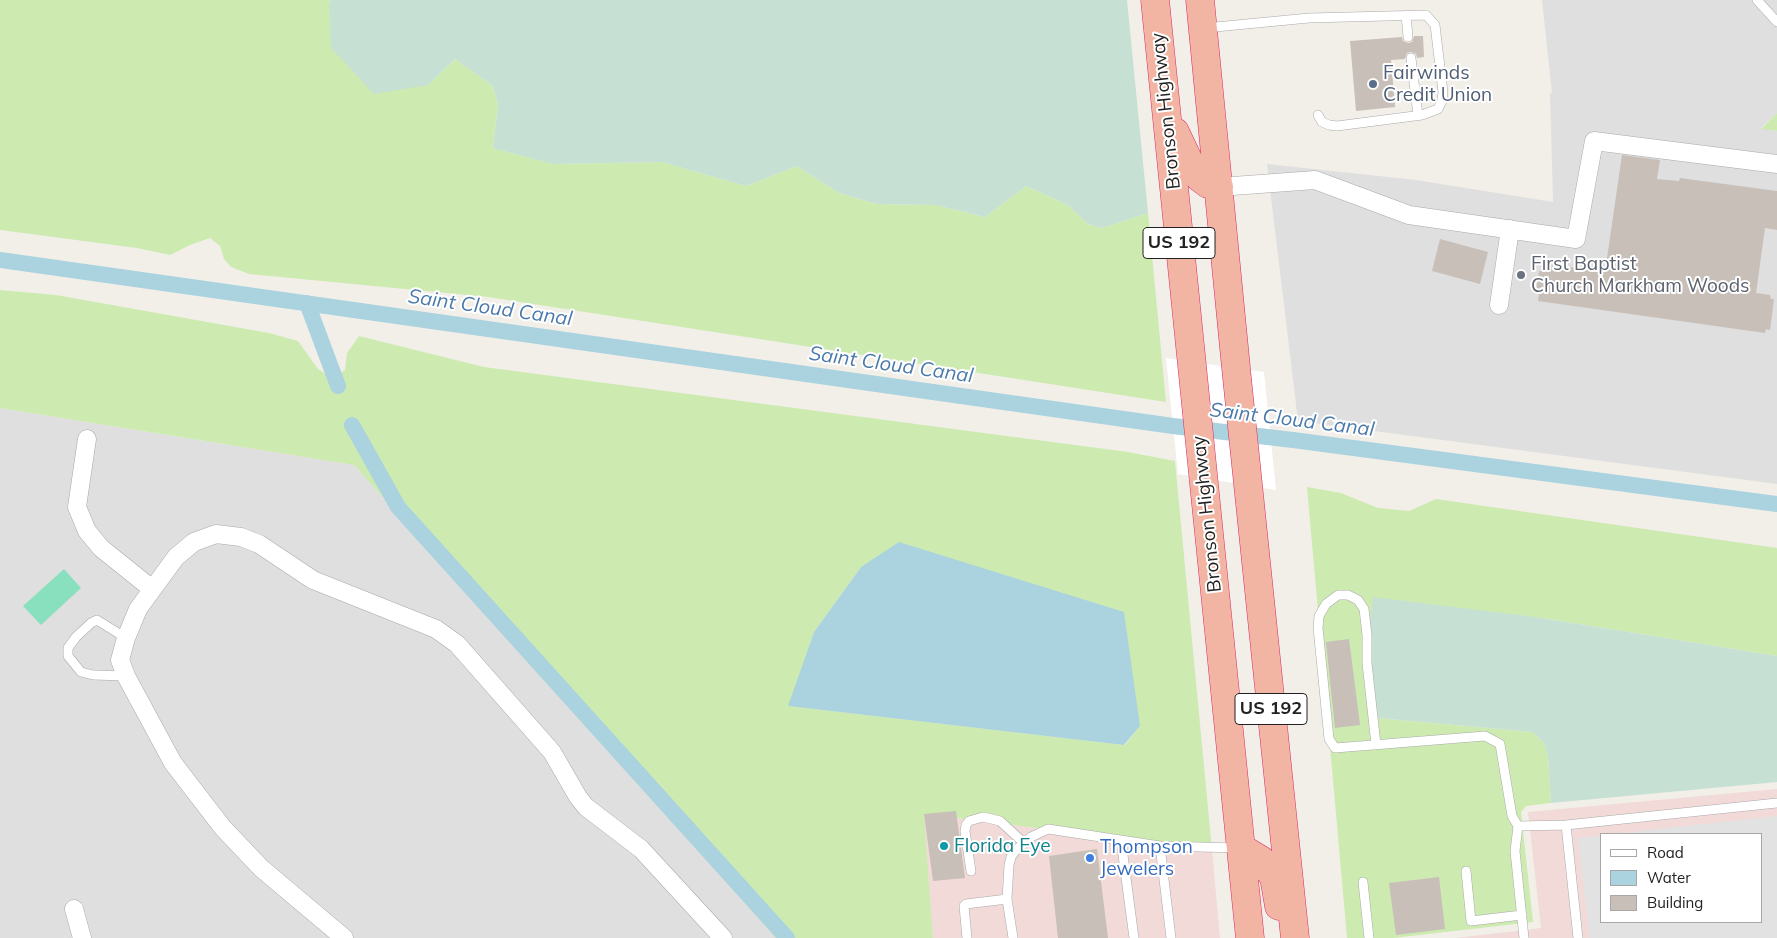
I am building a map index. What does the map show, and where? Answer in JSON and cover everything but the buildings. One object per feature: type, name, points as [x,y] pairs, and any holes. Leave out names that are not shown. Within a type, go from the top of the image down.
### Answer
[{"type":"highway","name":"Bronson Highway","points":[[1155,0],[1250,938]]},
{"type":"highway","name":"US 192","points":[[1200,0],[1295,938]]},
{"type":"highway","points":[[1166,113],[1193,170],[1208,184],[1219,188]]},
{"type":"highway","points":[[1241,848],[1261,860],[1274,877],[1283,938]]},
{"type":"street","points":[[1219,188],[1314,180],[1409,215],[1576,239],[1594,141],[1777,164]]},
{"type":"street","points":[[1499,305],[1510,229]]},
{"type":"street","points":[[87,439],[77,507],[87,531],[100,548],[152,589]]},
{"type":"street","points":[[344,938],[261,868],[223,828],[173,763],[126,676],[120,660],[126,638],[138,609],[176,557],[194,542],[216,534],[231,535],[259,544],[313,580],[436,629],[457,644],[552,752],[578,797],[586,807],[641,849],[723,938]]},
{"type":"street","points":[[74,909],[82,938]]},
{"type":"lane","points":[[1757,0],[1777,22]]},
{"type":"lane","points":[[1203,28],[1309,18],[1406,15],[1426,15],[1435,25],[1443,92],[1442,101],[1438,109],[1418,115],[1337,126],[1322,122],[1318,115]]},
{"type":"lane","points":[[1406,15],[1408,37]]},
{"type":"lane","points":[[1411,58],[1418,115]]},
{"type":"lane","points":[[1376,745],[1367,663],[1367,635],[1364,609],[1358,600],[1348,595],[1338,595],[1326,604],[1319,616],[1318,628],[1329,739],[1335,748],[1376,745],[1485,736],[1500,744],[1512,816],[1518,826],[1515,851],[1524,938]]},
{"type":"lane","points":[[126,638],[97,620],[91,622],[68,648],[68,656],[81,672],[93,676],[126,676]]},
{"type":"lane","points":[[1518,826],[1566,825],[1777,803]]},
{"type":"lane","points":[[971,871],[965,831],[966,824],[969,821],[983,817],[1000,821],[1024,843]]},
{"type":"lane","points":[[1566,825],[1578,938]]},
{"type":"lane","points":[[1012,938],[1007,899],[1011,857],[1031,837],[1048,829],[1160,846],[1241,848]]},
{"type":"lane","points":[[1121,840],[1134,938]]},
{"type":"lane","points":[[1160,846],[1171,938]]},
{"type":"lane","points":[[1466,871],[1470,921],[1522,916]]},
{"type":"lane","points":[[1363,882],[1369,938]]},
{"type":"lane","points":[[967,938],[964,906],[966,904],[1007,899]]},
{"type":"shaded area","points":[[1542,0],[1777,0],[1777,113],[1761,128],[1777,131],[1777,484],[1298,421],[1267,164],[1416,180],[1553,202],[1550,93],[1552,93]]},
{"type":"shaded area","points":[[0,408],[354,465],[776,938],[0,938]]},
{"type":"shaded area","points":[[1777,789],[1777,938],[1455,938],[1541,928],[1528,812]]},
{"type":"shaded area","points":[[923,814],[1212,850],[1220,938],[933,938]]},
{"type":"shaded area","points":[[1777,816],[1777,938],[1590,938],[1578,838],[1600,836],[1600,923],[1762,923],[1762,833],[1623,833]]},
{"type":"green space","points":[[0,0],[332,0],[329,2],[428,85],[455,59],[493,86],[498,105],[493,148],[553,164],[662,162],[746,186],[797,166],[839,193],[877,204],[936,205],[985,217],[1026,186],[1068,205],[1088,224],[1102,228],[1148,213],[1166,402],[488,297],[249,274],[231,267],[224,259],[220,246],[210,238],[170,255],[137,248],[0,230]]},
{"type":"green space","points":[[332,0],[1127,0],[1148,213],[1102,228],[1088,224],[1068,205],[1026,186],[985,217],[936,205],[877,204],[839,193],[797,166],[746,186],[662,162],[553,164],[493,148],[498,105],[493,86],[455,59],[428,85],[374,94],[331,48],[329,2]]},
{"type":"green space","points":[[1777,113],[1777,131],[1761,129]]},
{"type":"green space","points":[[0,290],[56,295],[269,333],[298,341],[318,369],[332,378],[345,370],[347,353],[359,336],[484,367],[1128,452],[1175,461],[1212,850],[924,814],[933,938],[776,938],[354,465],[0,408]],"holes":[[[861,567],[1140,726],[1125,745],[789,706],[814,632]]]},
{"type":"green space","points":[[1307,487],[1341,493],[1378,508],[1409,511],[1436,499],[1777,548],[1777,656],[1535,617],[1378,718],[1533,732],[1544,743],[1548,756],[1551,803],[1526,806],[1521,812],[1533,922],[1393,938],[1347,938]]},
{"type":"green space","points":[[64,569],[81,588],[41,625],[23,606]]},
{"type":"green space","points":[[1373,597],[1535,617],[1777,656],[1777,782],[1551,803],[1548,756],[1544,743],[1533,732],[1378,718],[1368,639]]},
{"type":"water","points":[[899,542],[1124,612],[1140,726],[1124,745],[788,706],[814,632],[861,567]]},
{"type":"pier","points":[[1166,358],[1264,372],[1276,490],[1178,474]]},
{"type":"waterway","name":"Saint Cloud Canal","points":[[0,260],[1173,426],[1777,504]]},
{"type":"waterway","points":[[307,303],[338,386]]},
{"type":"waterway","points":[[352,425],[398,507],[787,938]]},
{"type":"place","name":"Fairwinds Credit Union","points":[[1373,84]]},
{"type":"place","name":"First Baptist Church Markham Woods","points":[[1521,275]]},
{"type":"place","name":"Florida Eye","points":[[944,846]]},
{"type":"place","name":"Thompson Jewelers","points":[[1090,858]]}]
